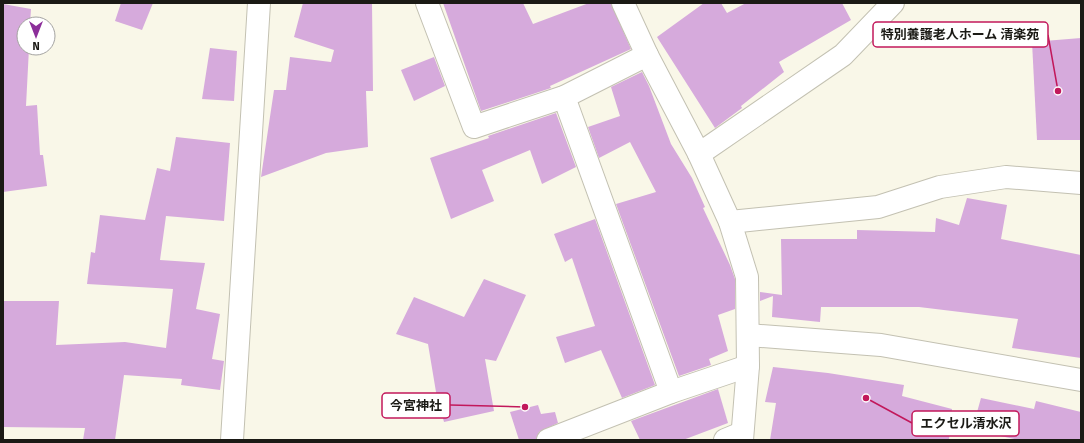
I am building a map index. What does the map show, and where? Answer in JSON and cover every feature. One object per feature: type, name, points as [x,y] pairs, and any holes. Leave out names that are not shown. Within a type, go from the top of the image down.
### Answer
[{"type":"street","points":[[232,440],[259,3]]},
{"type":"street","points":[[427,3],[474,127],[564,97],[647,55]]},
{"type":"street","points":[[623,3],[647,55],[699,154],[730,222],[747,277],[748,366],[736,438]]},
{"type":"street","points":[[699,154],[843,55],[894,3]]},
{"type":"street","points":[[564,97],[671,392]]},
{"type":"street","points":[[730,222],[878,207],[940,187],[1006,177],[1081,183]]},
{"type":"street","points":[[748,335],[881,345],[1081,380]]},
{"type":"street","points":[[548,440],[671,392],[748,366]]},
{"type":"building","points":[[121,3],[153,3],[142,30],[115,21]]},
{"type":"building","points":[[303,3],[372,3],[373,91],[366,91],[368,147],[326,153],[261,177],[274,90],[286,90],[290,57],[331,62],[334,50],[294,37]]},
{"type":"building","points":[[443,3],[523,3],[533,24],[589,3],[611,3],[631,49],[550,86],[551,88],[481,111]]},
{"type":"building","points":[[704,3],[721,3],[727,13],[746,3],[842,3],[851,20],[779,62],[784,72],[741,106],[742,108],[715,128],[657,37]]},
{"type":"building","points":[[3,4],[31,9],[31,16],[16,16],[16,56],[29,56],[26,106],[37,105],[40,155],[43,155],[47,186],[3,192]]},
{"type":"building","points":[[1081,38],[1081,140],[1037,140],[1032,42]]},
{"type":"building","points":[[210,48],[237,51],[234,101],[202,99]]},
{"type":"building","points":[[434,57],[445,86],[414,101],[401,70]]},
{"type":"building","points":[[642,72],[649,86],[671,144],[692,178],[705,207],[703,208],[735,279],[735,309],[718,315],[728,351],[709,359],[711,365],[679,376],[616,204],[656,192],[630,142],[599,158],[588,127],[620,116],[611,87]]},
{"type":"building","points":[[556,113],[576,167],[542,184],[530,150],[482,170],[494,201],[451,219],[430,158],[489,138],[488,136]]},
{"type":"building","points":[[176,137],[230,143],[224,221],[166,216],[160,260],[205,263],[196,309],[220,314],[212,359],[224,361],[220,390],[181,385],[182,379],[124,375],[115,440],[83,440],[85,428],[3,427],[3,301],[59,301],[56,345],[125,342],[166,348],[173,289],[87,284],[91,252],[95,253],[100,215],[145,220],[157,168],[170,171]]},
{"type":"building","points":[[967,198],[1007,205],[1001,239],[1081,255],[1081,358],[1012,348],[1018,319],[919,307],[821,307],[820,322],[772,317],[773,296],[760,301],[760,292],[782,295],[781,239],[857,239],[857,230],[935,232],[936,218],[959,225]]},
{"type":"building","points":[[595,219],[655,385],[622,398],[601,350],[565,363],[556,337],[595,326],[572,258],[565,262],[554,234]]},
{"type":"building","points":[[484,279],[526,295],[496,361],[485,359],[494,411],[444,422],[436,392],[428,344],[396,334],[414,297],[464,317]]},
{"type":"building","points":[[773,367],[828,373],[904,385],[902,396],[952,409],[949,440],[770,440],[776,403],[765,402]]},
{"type":"building","points":[[718,389],[728,423],[683,440],[640,440],[631,421]]},
{"type":"building","points":[[981,398],[1034,409],[1036,401],[1081,412],[1081,440],[1019,440],[972,430]]},
{"type":"building","points":[[538,405],[541,414],[555,412],[558,423],[539,432],[536,440],[519,440],[510,412]]},
{"type":"place","name":"特別養護老人ホーム 清楽苑","points":[[1058,91]]},
{"type":"place","name":"エクセル清水沢","points":[[866,398]]},
{"type":"place","name":"今宮神社","points":[[525,407]]}]
